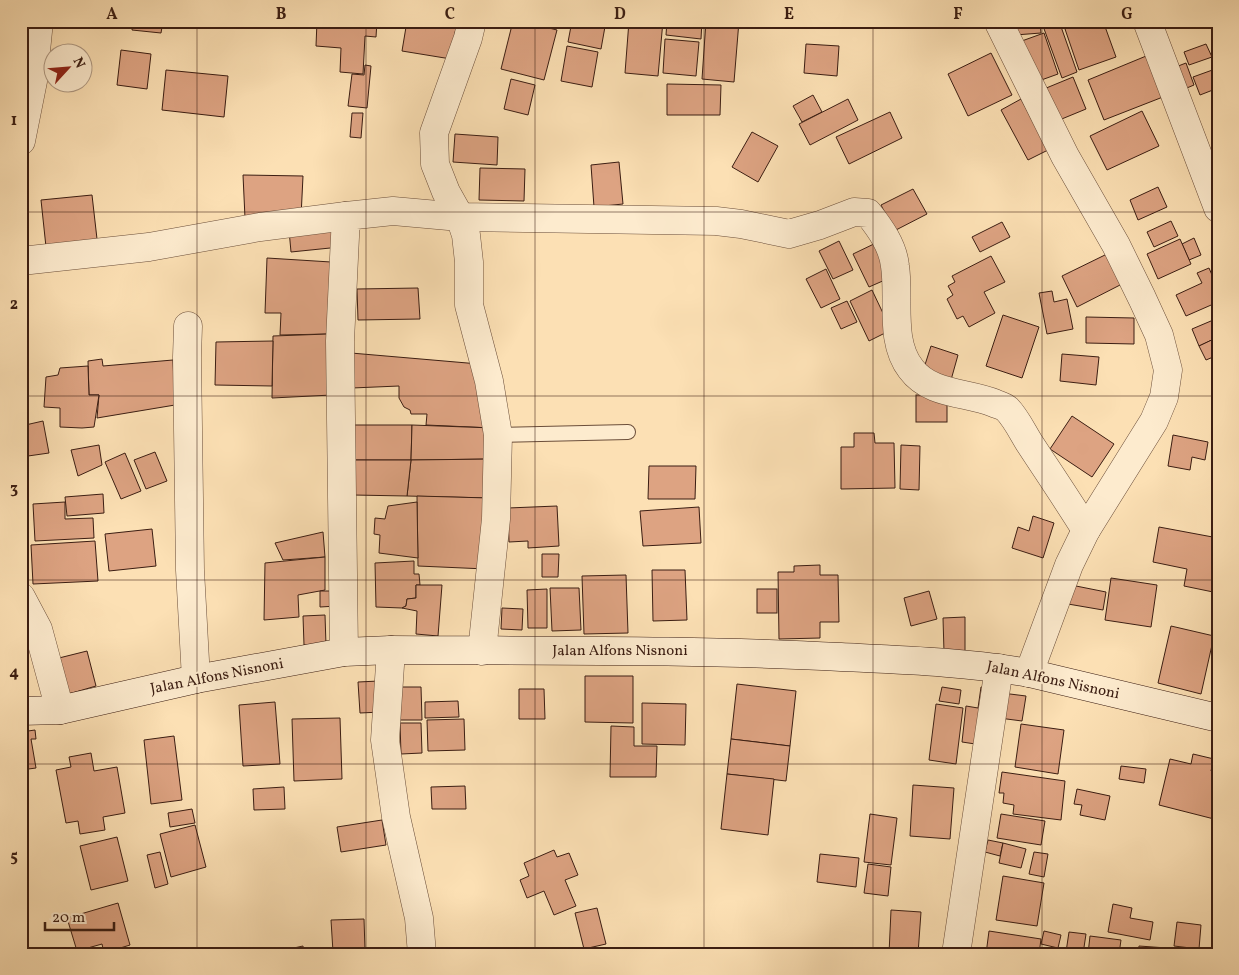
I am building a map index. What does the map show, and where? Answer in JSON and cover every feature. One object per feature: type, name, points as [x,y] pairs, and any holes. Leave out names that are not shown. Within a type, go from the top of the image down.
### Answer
[{"type":"street","points":[[21,141],[33,81],[39,21]]},
{"type":"street","points":[[472,21],[468,38],[434,132],[435,164],[446,192],[460,217],[466,235],[469,262],[469,305],[489,381],[498,435],[496,519],[482,651]]},
{"type":"street","points":[[998,21],[1065,156],[1116,245],[1142,298],[1159,335],[1168,370],[1164,397],[1154,421],[1086,530],[1069,565],[1029,673]]},
{"type":"street","points":[[1147,21],[1218,208]]},
{"type":"street","points":[[21,261],[149,246],[260,228],[393,211],[460,217],[716,221],[742,224],[789,234],[854,212],[868,213],[890,246],[895,264],[898,303],[897,329],[904,356],[911,370],[921,379],[945,391],[983,399],[1006,408],[1086,530]]},
{"type":"street","points":[[344,652],[340,341],[346,216]]},
{"type":"street","points":[[188,326],[186,357],[190,570],[196,680]]},
{"type":"street","points":[[21,597],[38,629],[60,710]]},
{"type":"street","points":[[392,650],[385,740],[396,816],[420,918],[422,954]]},
{"type":"street","name":"Jalan Alfons Nisnoni","points":[[21,711],[60,710],[196,680],[344,652],[392,650],[747,652],[943,662],[999,668],[1029,673],[1218,718]]},
{"type":"street","points":[[956,954],[999,668]]},
{"type":"lane","points":[[498,435],[628,432]]},
{"type":"building","points":[[133,21],[163,21],[161,33],[132,30]]},
{"type":"building","points":[[317,21],[377,21],[376,37],[365,36],[363,74],[340,72],[341,48],[316,46]]},
{"type":"building","points":[[407,21],[457,21],[451,59],[402,51]]},
{"type":"building","points":[[513,21],[521,21],[557,30],[544,80],[501,69]]},
{"type":"building","points":[[572,21],[606,21],[601,49],[568,42]]},
{"type":"building","points":[[629,21],[663,21],[658,76],[625,73]]},
{"type":"building","points":[[667,21],[702,21],[701,39],[666,35]]},
{"type":"building","points":[[706,21],[739,21],[734,82],[702,79]]},
{"type":"building","points":[[1014,21],[1040,21],[1041,33],[1015,35]]},
{"type":"building","points":[[1059,21],[1077,72],[1062,78],[1043,26]]},
{"type":"building","points":[[1086,21],[1103,21],[1116,57],[1079,70],[1065,29]]},
{"type":"building","points":[[1044,33],[1058,74],[1033,83],[1019,42]]},
{"type":"building","points":[[665,39],[699,42],[696,76],[663,73]]},
{"type":"building","points":[[806,44],[839,46],[837,76],[804,73]]},
{"type":"building","points":[[1206,44],[1212,57],[1189,65],[1184,52]]},
{"type":"building","points":[[567,46],[598,52],[592,87],[561,81]]},
{"type":"building","points":[[121,50],[151,54],[147,89],[117,85]]},
{"type":"building","points":[[991,53],[1012,95],[968,116],[948,74]]},
{"type":"building","points":[[1151,54],[1168,95],[1104,120],[1088,80]]},
{"type":"building","points":[[1186,63],[1194,85],[1182,90],[1173,68]]},
{"type":"building","points":[[365,65],[371,66],[367,108],[348,106],[352,74],[364,75]]},
{"type":"building","points":[[1218,68],[1218,88],[1200,95],[1193,77]]},
{"type":"building","points":[[166,70],[228,76],[224,117],[162,110]]},
{"type":"building","points":[[1073,77],[1086,109],[1052,123],[1039,91]]},
{"type":"building","points":[[511,79],[535,85],[528,115],[504,109]]},
{"type":"building","points":[[667,84],[721,85],[720,115],[667,115]]},
{"type":"building","points":[[813,95],[822,112],[802,122],[793,106]]},
{"type":"building","points":[[848,99],[858,120],[810,145],[799,124]]},
{"type":"building","points":[[1021,99],[1048,150],[1028,160],[1001,110]]},
{"type":"building","points":[[1142,111],[1159,146],[1107,170],[1090,136]]},
{"type":"building","points":[[890,112],[902,138],[849,164],[836,137]]},
{"type":"building","points":[[352,113],[363,113],[361,138],[350,137]]},
{"type":"building","points":[[752,132],[778,146],[758,182],[732,167]]},
{"type":"building","points":[[455,134],[498,137],[497,165],[453,162]]},
{"type":"building","points":[[619,162],[623,204],[594,207],[591,165]]},
{"type":"building","points":[[480,168],[525,169],[524,201],[479,200]]},
{"type":"building","points":[[243,175],[303,176],[301,217],[245,218]]},
{"type":"building","points":[[1158,187],[1167,207],[1138,220],[1130,200]]},
{"type":"building","points":[[913,189],[927,214],[894,231],[881,205]]},
{"type":"building","points":[[92,195],[97,239],[46,247],[41,200]]},
{"type":"building","points":[[1171,221],[1178,236],[1154,247],[1147,232]]},
{"type":"building","points":[[1002,222],[1010,237],[980,252],[972,237]]},
{"type":"building","points":[[339,225],[340,247],[291,252],[289,230]]},
{"type":"building","points":[[1194,238],[1201,255],[1189,260],[1182,244]]},
{"type":"building","points":[[1180,239],[1191,264],[1158,279],[1147,254]]},
{"type":"building","points":[[839,241],[853,270],[833,279],[819,251]]},
{"type":"building","points":[[878,242],[894,276],[869,287],[853,254]]},
{"type":"building","points":[[1107,254],[1122,284],[1077,307],[1062,276]]},
{"type":"building","points":[[991,256],[1005,282],[984,292],[995,313],[969,327],[963,316],[957,319],[947,299],[953,295],[948,286],[955,282],[952,276]]},
{"type":"building","points":[[267,258],[331,262],[328,334],[280,335],[281,313],[265,313]]},
{"type":"building","points":[[1209,268],[1218,289],[1218,302],[1186,316],[1176,295],[1202,283],[1197,273]]},
{"type":"building","points":[[826,269],[840,299],[821,308],[806,279]]},
{"type":"building","points":[[418,288],[420,319],[358,320],[357,289]]},
{"type":"building","points":[[872,290],[891,330],[869,341],[850,301]]},
{"type":"building","points":[[1052,291],[1054,302],[1067,299],[1073,329],[1047,334],[1039,293]]},
{"type":"building","points":[[847,301],[857,322],[841,329],[831,308]]},
{"type":"building","points":[[1003,315],[1039,327],[1022,378],[986,366]]},
{"type":"building","points":[[1086,317],[1134,318],[1134,344],[1086,343]]},
{"type":"building","points":[[1218,318],[1218,337],[1199,346],[1192,329]]},
{"type":"building","points":[[328,334],[332,395],[272,398],[273,336]]},
{"type":"building","points":[[1218,337],[1218,355],[1206,360],[1199,346]]},
{"type":"building","points":[[273,341],[272,386],[215,385],[216,342]]},
{"type":"building","points":[[931,346],[958,355],[951,380],[923,371]]},
{"type":"building","points":[[351,353],[479,364],[493,428],[426,425],[427,414],[411,414],[410,410],[404,407],[399,398],[399,386],[352,388]]},
{"type":"building","points":[[1062,354],[1099,357],[1096,385],[1060,381]]},
{"type":"building","points":[[102,359],[103,366],[173,360],[175,405],[97,418],[99,395],[89,395],[88,361]]},
{"type":"building","points":[[88,366],[89,395],[99,395],[94,427],[60,427],[60,408],[44,407],[46,377],[58,375],[60,368]]},
{"type":"building","points":[[916,395],[947,395],[947,422],[916,422]]},
{"type":"building","points":[[1072,416],[1114,444],[1092,477],[1050,449]]},
{"type":"building","points":[[43,421],[49,453],[21,457],[21,426]]},
{"type":"building","points":[[353,425],[412,425],[411,460],[354,460]]},
{"type":"building","points":[[412,425],[493,428],[492,459],[411,460]]},
{"type":"building","points":[[854,433],[874,433],[875,443],[894,443],[895,488],[841,489],[841,447],[854,447]]},
{"type":"building","points":[[1173,435],[1208,442],[1205,460],[1192,457],[1190,470],[1168,466]]},
{"type":"building","points":[[99,445],[102,465],[78,476],[71,450]]},
{"type":"building","points":[[901,445],[920,446],[919,490],[900,489]]},
{"type":"building","points":[[155,452],[167,481],[146,489],[134,460]]},
{"type":"building","points":[[125,453],[141,491],[121,499],[105,462]]},
{"type":"building","points":[[492,459],[489,498],[407,496],[411,460]]},
{"type":"building","points":[[354,460],[411,460],[407,496],[353,495]]},
{"type":"building","points":[[649,466],[696,466],[695,499],[648,499]]},
{"type":"building","points":[[103,494],[104,513],[67,516],[65,497]]},
{"type":"building","points":[[417,496],[489,498],[486,569],[418,566]]},
{"type":"building","points":[[65,502],[65,519],[93,518],[94,538],[35,541],[33,504]]},
{"type":"building","points":[[417,502],[418,558],[379,553],[380,535],[374,534],[375,518],[385,519],[388,506]]},
{"type":"building","points":[[557,506],[559,546],[528,548],[528,541],[509,542],[508,508]]},
{"type":"building","points":[[699,507],[701,543],[643,546],[640,511]]},
{"type":"building","points":[[1033,516],[1054,523],[1043,558],[1012,548],[1018,527],[1029,531]]},
{"type":"building","points":[[1159,527],[1218,538],[1218,593],[1184,586],[1187,569],[1153,562]]},
{"type":"building","points":[[152,529],[156,566],[109,571],[105,534]]},
{"type":"building","points":[[323,532],[325,557],[283,560],[275,543]]},
{"type":"building","points":[[95,541],[98,581],[33,584],[31,545]]},
{"type":"building","points":[[542,554],[559,554],[558,577],[542,577]]},
{"type":"building","points":[[325,557],[325,590],[298,595],[299,617],[264,620],[265,563]]},
{"type":"building","points":[[414,561],[414,574],[419,574],[420,585],[416,585],[416,598],[407,599],[406,606],[402,608],[376,607],[375,563]]},
{"type":"building","points":[[820,565],[820,575],[838,575],[839,622],[820,622],[820,638],[779,639],[778,572],[794,572],[794,566]]},
{"type":"building","points":[[652,570],[685,570],[687,620],[653,621]]},
{"type":"building","points":[[626,575],[628,633],[584,634],[582,576]]},
{"type":"building","points":[[1111,578],[1157,585],[1151,627],[1105,620]]},
{"type":"building","points":[[416,585],[442,585],[438,636],[416,634],[417,611],[402,608],[406,606],[407,599],[416,598]]},
{"type":"building","points":[[1071,585],[1106,592],[1103,610],[1068,604]]},
{"type":"building","points":[[550,588],[579,588],[581,630],[552,631]]},
{"type":"building","points":[[547,589],[547,628],[528,628],[527,590]]},
{"type":"building","points":[[757,589],[777,589],[777,613],[757,613]]},
{"type":"building","points":[[320,591],[336,591],[337,606],[320,607]]},
{"type":"building","points":[[929,591],[937,619],[911,626],[904,598]]},
{"type":"building","points":[[502,608],[523,609],[522,630],[501,629]]},
{"type":"building","points":[[325,615],[326,645],[304,645],[303,616]]},
{"type":"building","points":[[965,617],[965,651],[944,652],[943,618]]},
{"type":"building","points":[[1171,626],[1214,636],[1201,694],[1158,683]]},
{"type":"building","points":[[87,651],[96,686],[62,696],[55,659]]},
{"type":"building","points":[[585,676],[633,676],[633,723],[585,722]]},
{"type":"building","points":[[379,681],[381,712],[360,713],[358,682]]},
{"type":"building","points":[[737,684],[796,691],[790,746],[731,739]]},
{"type":"building","points":[[399,687],[421,687],[422,720],[400,720]]},
{"type":"building","points":[[942,687],[961,690],[959,704],[939,701]]},
{"type":"building","points":[[981,687],[990,688],[982,745],[962,742],[966,706],[978,708]]},
{"type":"building","points":[[519,689],[544,689],[545,719],[519,719]]},
{"type":"building","points":[[1002,693],[1026,696],[1022,721],[999,718]]},
{"type":"building","points":[[458,701],[459,717],[425,718],[425,702]]},
{"type":"building","points":[[275,702],[280,764],[243,766],[239,705]]},
{"type":"building","points":[[642,703],[686,704],[685,745],[642,744]]},
{"type":"building","points":[[936,704],[963,708],[956,764],[929,760]]},
{"type":"building","points":[[340,718],[342,779],[294,781],[292,719]]},
{"type":"building","points":[[464,719],[465,750],[428,751],[427,720]]},
{"type":"building","points":[[400,723],[421,723],[422,753],[401,754]]},
{"type":"building","points":[[1021,724],[1064,730],[1058,774],[1015,767]]},
{"type":"building","points":[[611,726],[634,727],[634,746],[657,746],[656,777],[610,777]]},
{"type":"building","points":[[35,730],[36,739],[31,739],[36,768],[21,770],[21,732]]},
{"type":"building","points":[[174,736],[182,800],[151,804],[144,740]]},
{"type":"building","points":[[731,739],[790,746],[786,781],[727,774]]},
{"type":"building","points":[[91,753],[94,771],[117,767],[125,813],[103,817],[105,830],[80,834],[78,821],[66,823],[56,770],[71,767],[69,757]]},
{"type":"building","points":[[1193,754],[1214,759],[1211,771],[1218,773],[1218,820],[1159,805],[1170,759],[1191,764]]},
{"type":"building","points":[[1121,766],[1146,769],[1144,783],[1119,779]]},
{"type":"building","points":[[1002,772],[1065,781],[1061,820],[1013,814],[1014,805],[1003,803],[1004,793],[999,793]]},
{"type":"building","points":[[727,774],[774,779],[768,835],[721,829]]},
{"type":"building","points":[[913,785],[954,788],[950,839],[910,836]]},
{"type":"building","points":[[465,786],[466,809],[432,809],[431,787]]},
{"type":"building","points":[[284,787],[285,809],[254,810],[253,789]]},
{"type":"building","points":[[1077,789],[1110,796],[1105,820],[1080,815],[1082,805],[1074,804]]},
{"type":"building","points":[[192,809],[195,823],[170,827],[168,813]]},
{"type":"building","points":[[870,814],[897,818],[891,865],[864,862]]},
{"type":"building","points":[[1001,814],[1045,821],[1041,845],[997,838]]},
{"type":"building","points":[[382,820],[386,845],[341,852],[337,827]]},
{"type":"building","points":[[195,825],[206,867],[171,877],[160,834]]},
{"type":"building","points":[[117,837],[128,881],[91,890],[80,846]]},
{"type":"building","points":[[988,840],[1003,843],[1000,856],[985,852]]},
{"type":"building","points":[[1003,843],[1026,849],[1021,868],[999,863]]},
{"type":"building","points":[[554,850],[557,857],[569,853],[578,875],[565,880],[576,906],[554,915],[544,891],[527,898],[520,880],[529,876],[524,863]]},
{"type":"building","points":[[160,852],[168,884],[155,888],[147,855]]},
{"type":"building","points":[[1034,852],[1048,854],[1044,877],[1029,874]]},
{"type":"building","points":[[820,854],[859,858],[856,887],[817,882]]},
{"type":"building","points":[[868,864],[891,867],[888,896],[864,893]]},
{"type":"building","points":[[1003,876],[1044,883],[1037,926],[996,920]]},
{"type":"building","points":[[118,903],[130,945],[104,953],[102,944],[77,951],[67,918]]},
{"type":"building","points":[[1113,904],[1132,908],[1130,918],[1153,922],[1150,940],[1108,932]]},
{"type":"building","points":[[597,908],[606,944],[584,949],[575,913]]},
{"type":"building","points":[[891,910],[921,912],[918,954],[889,954]]},
{"type":"building","points":[[364,919],[365,950],[333,952],[331,920]]},
{"type":"building","points":[[1177,922],[1201,925],[1199,949],[1174,946]]},
{"type":"building","points":[[989,931],[1041,939],[1039,954],[986,954]]},
{"type":"building","points":[[1044,931],[1061,935],[1058,948],[1041,944]]},
{"type":"building","points":[[1069,932],[1086,934],[1083,954],[1045,954],[1046,948],[1066,952]]},
{"type":"building","points":[[1090,936],[1121,940],[1119,954],[1088,954]]},
{"type":"building","points":[[303,946],[304,954],[266,954]]},
{"type":"building","points":[[1139,946],[1167,948],[1167,954],[1138,954]]}]
